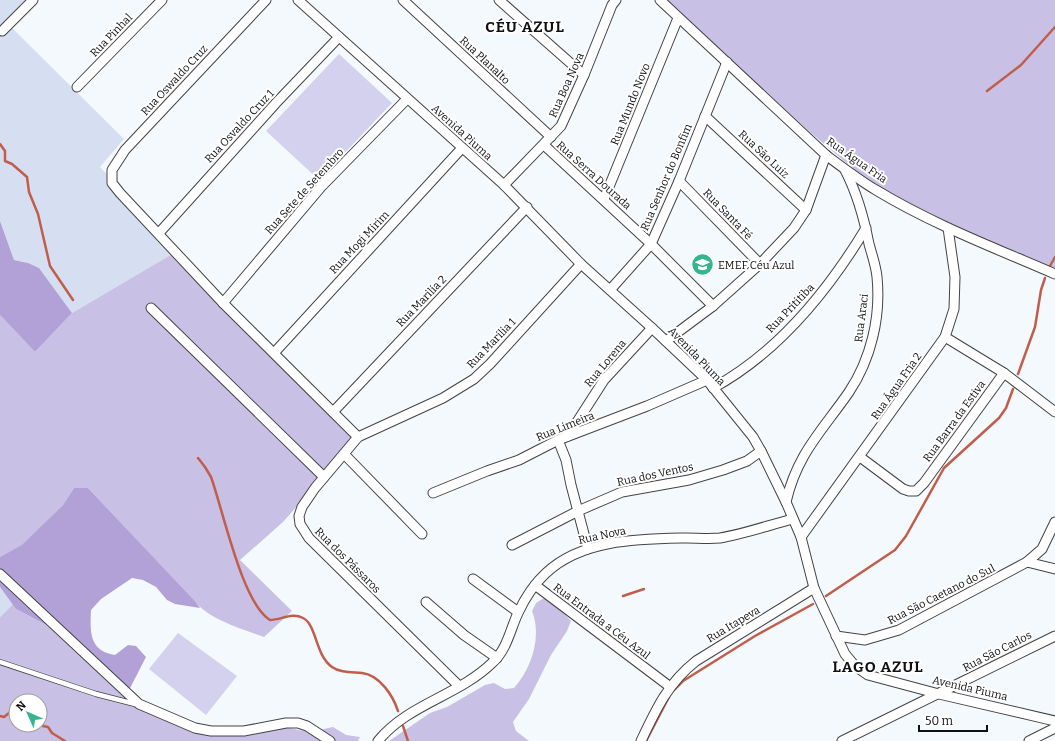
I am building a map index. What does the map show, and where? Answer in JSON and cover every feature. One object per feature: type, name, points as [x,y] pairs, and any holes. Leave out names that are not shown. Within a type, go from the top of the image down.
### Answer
[{"type":"street","points":[[2,31],[34,0]]},
{"type":"street","name":"Rua Pinhal","points":[[77,87],[162,0]]},
{"type":"street","name":"Rua Oswaldo Cruz","points":[[159,233],[120,193],[112,182],[112,170],[125,150],[266,0]]},
{"type":"street","name":"Avenida Piuma","points":[[298,0],[504,185],[581,264],[707,380],[761,450],[801,537],[814,588],[836,636],[850,660],[868,675],[939,694],[1055,721]]},
{"type":"street","name":"Rua Planalto","points":[[403,0],[551,137]]},
{"type":"street","points":[[499,0],[584,75]]},
{"type":"street","name":"Rua Água Fria","points":[[660,0],[826,155],[844,168],[876,190],[948,228],[1055,274]]},
{"type":"street","name":"Rua Boa Nova","points":[[504,185],[561,126],[584,75],[611,2]]},
{"type":"street","name":"Rua Mundo Novo","points":[[604,199],[678,18]]},
{"type":"street","name":"Rua Osvaldo Cruz 1","points":[[159,233],[271,108],[339,37]]},
{"type":"street","name":"Rua Senhor do Bonfim","points":[[610,290],[651,244],[679,181],[727,62]]},
{"type":"street","name":"Rua Sete de Setembro","points":[[223,303],[321,187],[407,99]]},
{"type":"street","name":"Rua São Luiz","points":[[705,116],[806,210]]},
{"type":"street","name":"Rua Serra Dourada","points":[[544,145],[604,199],[713,306]]},
{"type":"street","name":"Rua Mogi Mirim","points":[[274,353],[462,148]]},
{"type":"street","points":[[666,341],[713,306],[760,264],[794,228],[806,210],[826,155]]},
{"type":"street","name":"Rua Araci","points":[[786,502],[791,482],[799,462],[859,375],[874,334],[877,307],[877,276],[858,200],[844,168]]},
{"type":"street","name":"Rua Santa Fé","points":[[679,181],[760,264]]},
{"type":"street","name":"Rua Marilia 2","points":[[333,412],[527,207]]},
{"type":"street","name":"Rua Prititiba","points":[[713,388],[727,381],[759,356],[806,312],[843,267],[866,228]]},
{"type":"street","name":"Rua Água Fria 2","points":[[801,537],[945,337],[954,309],[955,277],[948,228]]},
{"type":"street","points":[[159,233],[223,303],[358,438]]},
{"type":"street","name":"Rua Marilia 1","points":[[358,438],[443,398],[474,379],[490,364],[581,264]]},
{"type":"street","points":[[151,308],[324,477]]},
{"type":"street","name":"Rua Lorena","points":[[568,436],[604,380],[652,328]]},
{"type":"street","points":[[945,337],[1004,373],[1055,412]]},
{"type":"street","name":"Rua Barra da Estiva","points":[[860,457],[909,491],[916,491],[924,483],[1004,373]]},
{"type":"street","name":"Rua Limeira","points":[[433,493],[519,460],[558,440],[647,406],[707,380]]},
{"type":"street","name":"Rua dos Pássaros","points":[[358,438],[324,477],[302,508],[299,516],[303,530],[362,592],[459,686]]},
{"type":"street","points":[[558,440],[566,460],[588,549]]},
{"type":"street","name":"Rua dos Ventos","points":[[512,544],[622,492],[689,480],[723,470],[747,460],[761,450]]},
{"type":"street","points":[[344,454],[422,534]]},
{"type":"street","name":"Rua Nova","points":[[378,741],[392,726],[412,711],[474,677],[497,658],[507,641],[518,612],[534,585],[560,562],[588,549],[646,539],[718,538],[793,519]]},
{"type":"street","name":"Rua São Caetano do Sul","points":[[836,636],[865,640],[899,630],[1027,562],[1042,549],[1055,522]]},
{"type":"street","points":[[1027,562],[1055,569]]},
{"type":"street","points":[[0,574],[139,704],[195,728],[211,731],[244,731],[286,723],[298,723],[307,726],[330,741]]},
{"type":"street","points":[[473,579],[518,612]]},
{"type":"street","name":"Rua Entrada a Céu Azul","points":[[534,585],[669,686]]},
{"type":"street","name":"Rua Itapeva","points":[[641,741],[669,686],[681,673],[696,661],[814,588]]},
{"type":"street","points":[[426,602],[464,635],[497,658]]},
{"type":"street","name":"Rua São Carlos","points":[[842,741],[1055,636]]},
{"type":"street","points":[[1029,741],[1055,728]]},
{"type":"lane","points":[[0,662],[96,694],[139,704]]},
{"type":"shaded area","points":[[0,0],[30,0],[6,22],[124,139],[100,167],[179,250],[72,313],[39,268],[25,262],[14,260],[0,221]]},
{"type":"shaded area","points":[[663,0],[1055,0],[1055,275],[1006,253],[869,182],[811,133]]},
{"type":"shaded area","points":[[339,54],[392,103],[319,180],[266,131]]},
{"type":"shaded area","points":[[0,221],[14,260],[28,263],[39,268],[72,313],[35,352],[0,315]]},
{"type":"shaded area","points":[[179,250],[272,350],[359,436],[283,522],[240,560],[292,611],[264,637],[227,623],[208,613],[88,488],[74,488],[63,505],[22,546],[0,557],[0,315],[35,352],[72,313]]},
{"type":"shaded area","points":[[74,488],[88,488],[200,608],[175,604],[167,600],[156,587],[143,580],[132,578],[101,599],[91,610],[91,633],[96,645],[100,649],[106,653],[115,655],[128,645],[136,646],[146,657],[126,696],[108,682],[65,635],[16,609],[0,587],[0,557],[22,545],[63,505]]},
{"type":"shaded area","points":[[0,587],[13,604],[0,617]]},
{"type":"shaded area","points":[[544,598],[559,608],[571,621],[567,631],[551,655],[529,699],[513,722],[516,731],[529,741],[389,741],[430,713],[447,707],[485,685],[494,683],[505,689],[514,688],[526,671],[534,651],[536,631],[532,611],[536,603]]},
{"type":"shaded area","points":[[13,604],[16,609],[65,635],[119,692],[195,731],[216,736],[247,728],[283,727],[310,732],[333,727],[346,735],[360,737],[358,741],[0,741],[0,617]]},
{"type":"shaded area","points":[[178,633],[237,676],[206,715],[149,669]]},
{"type":"waterway","points":[[987,91],[1021,65],[1055,27]]},
{"type":"waterway","points":[[0,144],[5,151],[5,161],[12,164],[27,177],[29,192],[38,214],[50,266],[73,300]]},
{"type":"waterway","points":[[1050,266],[1055,257]]},
{"type":"waterway","points":[[1018,374],[1035,327],[1041,290],[1045,278]]},
{"type":"waterway","points":[[826,596],[895,550],[906,536],[944,468],[999,418],[1006,408],[1013,389]]},
{"type":"waterway","points":[[198,458],[211,477],[242,576],[260,610],[270,620],[291,616],[299,616],[303,618],[311,627],[326,662],[335,669],[346,672],[362,673],[375,678],[385,687],[393,699],[398,711]]},
{"type":"waterway","points":[[623,596],[644,589]]},
{"type":"waterway","points":[[674,690],[683,681],[755,636],[813,604]]},
{"type":"waterway","points":[[646,741],[669,697]]},
{"type":"waterway","points":[[0,716],[4,717],[8,714]]},
{"type":"waterway","points":[[403,726],[408,741]]},
{"type":"waterway","points":[[48,727],[52,733],[65,741]]},
{"type":"place","name":"EMEF Céu Azul","points":[[702,265]]},
{"type":"district","name":"CÉU AZUL","points":[[525,27]]},
{"type":"district","name":"LAGO AZUL","points":[[878,667]]}]
